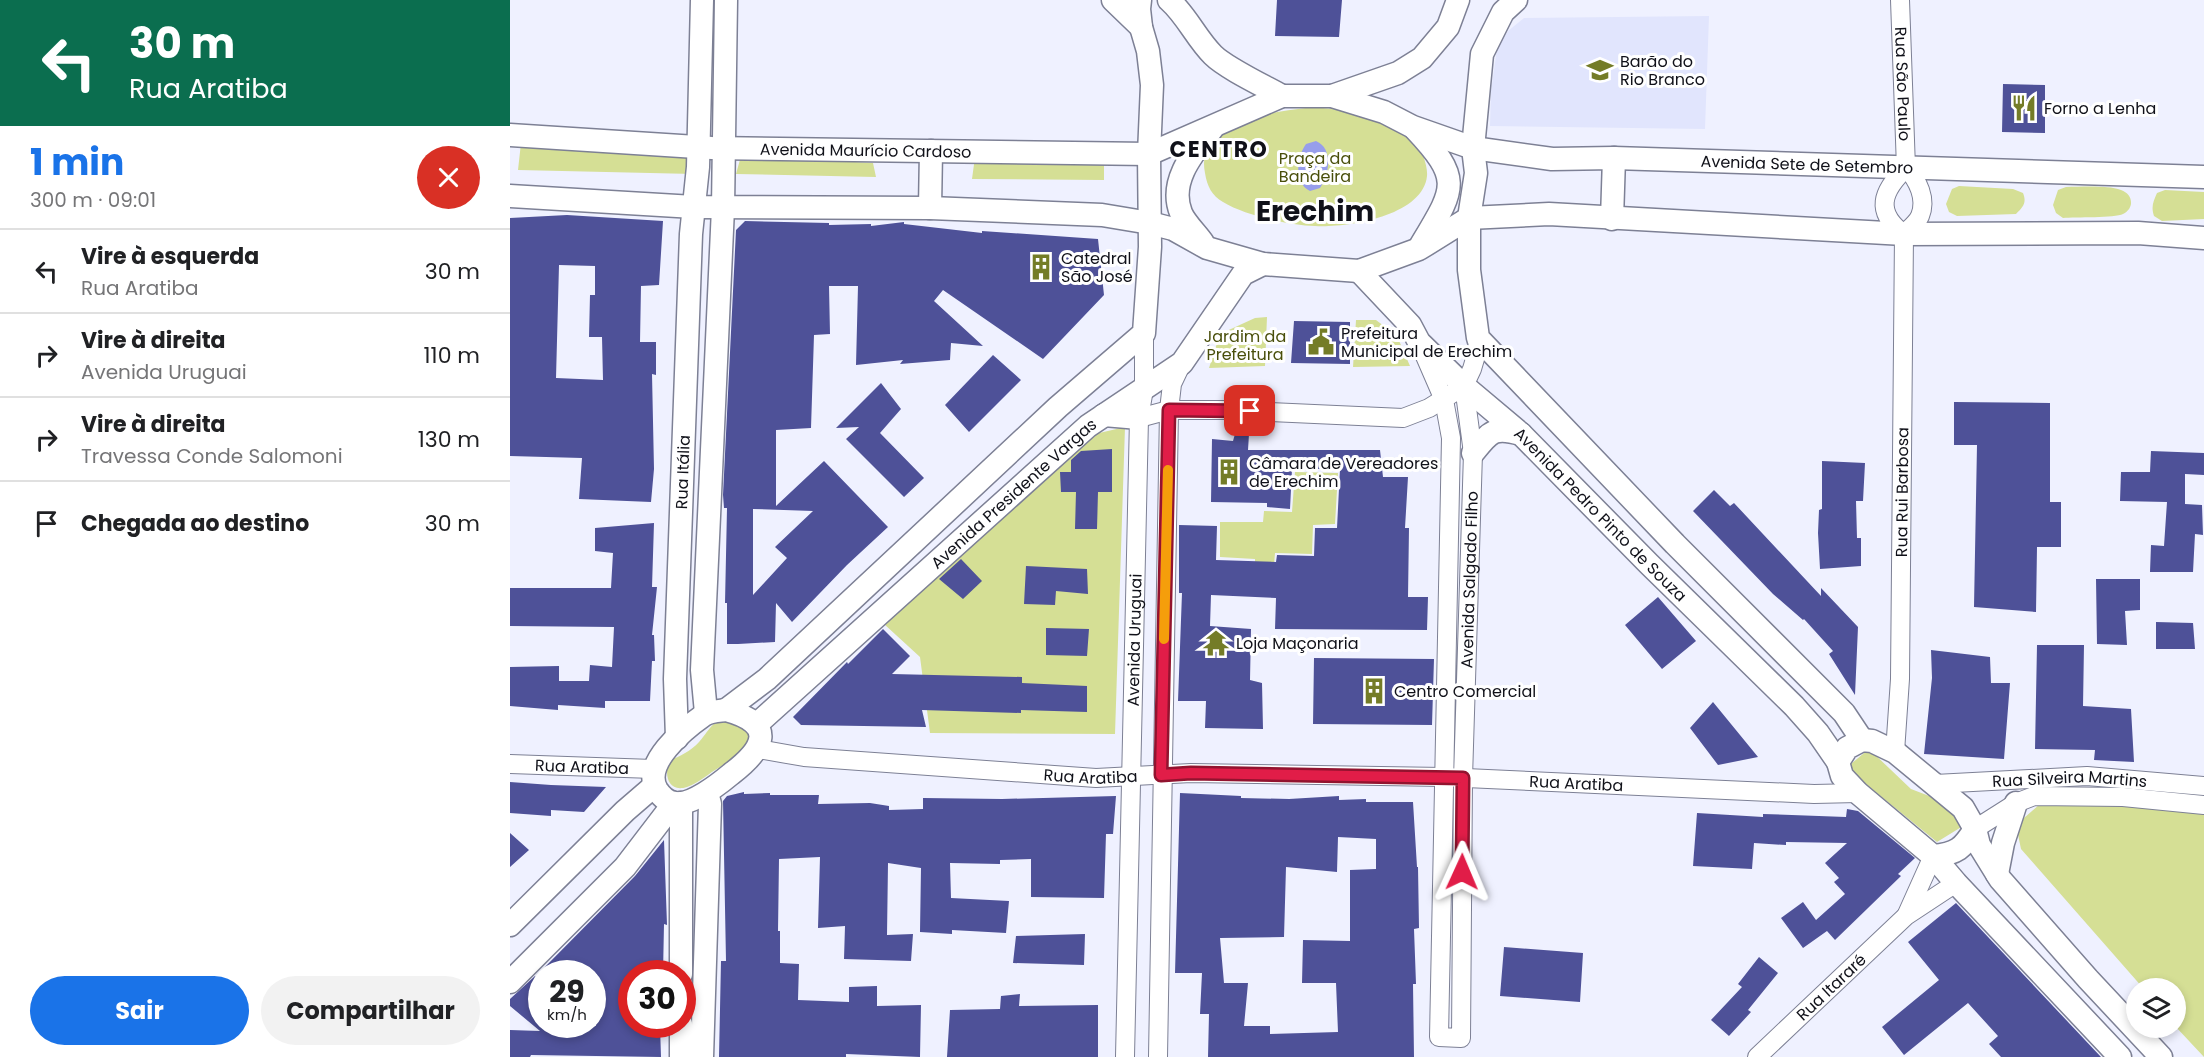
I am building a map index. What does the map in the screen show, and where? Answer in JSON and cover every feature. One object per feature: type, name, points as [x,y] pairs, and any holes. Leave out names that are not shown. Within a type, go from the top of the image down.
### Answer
[{"type":"main road","name":"Rua Itália","points":[[677,738],[675,679],[698,147],[702,0]]},
{"type":"main road","name":"Rua Itália","points":[[716,712],[702,670],[723,208],[726,0]]},
{"type":"main road","points":[[1113,0],[1141,27]]},
{"type":"main road","name":"Avenida Uruguai","points":[[1140,0],[1141,27],[1148,51],[1152,85],[1149,154],[1150,223],[1144,333]]},
{"type":"main road","points":[[1170,0],[1187,18],[1200,40],[1215,57],[1282,96]]},
{"type":"main road","points":[[1332,96],[1398,73],[1422,58],[1448,27],[1458,0]]},
{"type":"main road","points":[[1478,339],[1469,270],[1468,218],[1476,173],[1473,148],[1482,54],[1507,4]]},
{"type":"main road","points":[[1207,248],[1181,213],[1177,184],[1193,153],[1215,125],[1282,96],[1332,96],[1384,112],[1413,127],[1430,145],[1445,167],[1450,178],[1445,205],[1419,249]]},
{"type":"main road","name":"Avenida Maurício Cardoso","points":[[510,135],[698,147],[1149,154],[1215,125]]},
{"type":"main road","name":"Avenida Sete de Setembro","points":[[1413,127],[1473,148],[1552,159],[1614,158],[2204,177]]},
{"type":"main road","points":[[930,208],[931,151]]},
{"type":"main road","points":[[1612,219],[1614,158]]},
{"type":"main road","points":[[510,196],[723,208],[930,208],[1102,215],[1173,229],[1207,248],[1263,264],[1359,271],[1419,249],[1468,218],[1549,214],[1904,234],[2138,233],[2204,238]]},
{"type":"main road","name":"Avenida Presidente Vargas","points":[[757,724],[1088,426],[1182,363],[1243,274],[1263,264]]},
{"type":"main road","name":"Avenida Pedro Pinto de Souza","points":[[1359,271],[1410,325],[1419,342],[1464,386],[1521,434],[1794,706],[1818,733],[1838,762],[1842,776],[1858,793],[1934,856],[1956,883],[2120,1057]]},
{"type":"main road","name":"Avenida Presidente Vargas","points":[[510,925],[625,811],[654,777],[662,754],[677,738],[767,679],[1058,407],[1144,333]]},
{"type":"main road","name":"Avenida Pedro Pinto de Souza","points":[[1478,339],[1675,544],[1844,713],[1862,740]]},
{"type":"main road","points":[[1104,416],[1138,418]]},
{"type":"main road","points":[[1473,453],[1495,430],[1521,434]]},
{"type":"main road","points":[[1649,564],[1675,544]]},
{"type":"main road","points":[[510,982],[640,851],[677,803],[707,793],[742,766],[758,749],[761,737],[757,724],[741,714],[716,712]]},
{"type":"main road","points":[[1838,762],[1847,748],[1862,740],[1872,741],[1895,752],[1963,808],[1975,829],[1979,845],[1997,874],[2088,979],[2161,1057]]},
{"type":"main road","points":[[654,777],[661,796],[677,803]]},
{"type":"main road","points":[[702,1057],[710,804],[707,793]]},
{"type":"main road","points":[[677,803],[681,960]]},
{"type":"main road","points":[[1997,874],[2003,843],[2016,803]]},
{"type":"main road","points":[[1934,856],[1949,855],[1964,846],[1975,829]]},
{"type":"main road","points":[[2063,997],[2088,979]]},
{"type":"main road","points":[[681,1038],[681,1057]]},
{"type":"street","name":"Rua São Paulo","points":[[1900,0],[1906,168]]},
{"type":"street","points":[[1906,168],[1918,183],[1923,204],[1919,218],[1904,234],[1892,225],[1884,213],[1887,192],[1893,180],[1906,168]]},
{"type":"street","name":"Rua Rui Barbosa","points":[[1895,752],[1900,679],[1904,234]]},
{"type":"street","name":"Avenida Uruguai","points":[[1125,1057],[1138,418],[1144,389],[1144,333]]},
{"type":"street","name":"Avenida Salgado Filho","points":[[1419,342],[1444,400],[1451,438],[1439,1037],[1461,1038],[1463,778],[1473,453],[1464,386],[1472,369],[1478,339]]},
{"type":"street","name":"Avenida Uruguai","points":[[1158,1057],[1169,410],[1172,384],[1182,363]]},
{"type":"street","points":[[1138,418],[1169,410],[1228,410],[1403,418],[1444,400],[1464,386]]},
{"type":"street","name":"Rua Aratiba","points":[[758,749],[804,757],[1096,778],[1191,773],[1444,777],[1814,794],[1858,793]]},
{"type":"street","name":"Rua Aratiba","points":[[510,764],[654,777]]},
{"type":"street","name":"Rua Silveira Martins","points":[[1935,784],[2087,776],[2204,786]]},
{"type":"street","name":"Rua Silveira Martins","points":[[1975,829],[2016,803],[2034,796],[2089,796],[2204,805]]},
{"type":"street","name":"Rua Itararé","points":[[1906,916],[1934,856]]},
{"type":"street","name":"Rua Itararé","points":[[1757,1057],[1906,916],[1956,883]]},
{"type":"shaded area","name":"Barão do Rio Branco","points":[[1709,16],[1705,129],[1490,126],[1491,91],[1497,49],[1508,31],[1524,18]]},
{"type":"green space","name":"Praça da Bandeira","points":[[1315,107],[1357,112],[1377,118],[1418,140],[1427,172],[1422,190],[1412,201],[1382,217],[1329,226],[1293,224],[1268,219],[1232,207],[1213,194],[1205,173],[1205,155],[1212,141],[1225,130],[1242,122],[1280,112]]},
{"type":"green space","points":[[521,143],[694,149],[694,174],[518,170]]},
{"type":"green space","points":[[741,156],[873,163],[876,177],[736,174]]},
{"type":"green space","points":[[975,157],[1104,161],[1104,180],[972,179]]},
{"type":"green space","points":[[1959,186],[2013,189],[2023,193],[2024,202],[2016,214],[1957,216],[1949,212],[1946,204],[1952,189]]},
{"type":"green space","points":[[2066,187],[2115,188],[2128,195],[2131,205],[2127,211],[2119,215],[2063,218],[2056,213],[2053,205],[2058,190]]},
{"type":"green space","points":[[2165,190],[2204,192],[2204,219],[2162,221],[2154,216],[2153,207],[2157,193]]},
{"type":"green space","name":"Jardim da Prefeitura","points":[[1267,317],[1265,366],[1209,368],[1220,334],[1255,318]]},
{"type":"green space","points":[[1356,320],[1376,320],[1397,336],[1410,366],[1353,367]]},
{"type":"green space","points":[[1125,427],[1115,734],[930,733],[920,657],[884,624],[1095,434]]},
{"type":"green space","points":[[1295,472],[1338,473],[1335,524],[1313,525],[1312,554],[1275,553],[1273,577],[1255,577],[1255,559],[1220,557],[1220,522],[1263,522],[1264,511],[1292,512]]},
{"type":"green space","points":[[733,718],[752,737],[746,755],[723,765],[687,787],[672,785],[667,777],[669,761],[692,748],[715,723]]},
{"type":"green space","points":[[1869,749],[1911,789],[1950,804],[1963,826],[1937,842],[1846,768]]},
{"type":"green space","points":[[2047,798],[2204,810],[2204,1057],[2186,1038],[2186,978],[2134,978],[2021,849],[2016,825]]},
{"type":"water","points":[[1316,141],[1325,150],[1328,162],[1326,176],[1320,188],[1310,191],[1301,182],[1298,169],[1300,155],[1306,144]]},
{"type":"building","points":[[1277,0],[1342,0],[1339,37],[1275,36]]},
{"type":"building","name":"Forno a Lenha","points":[[2003,84],[2045,85],[2045,133],[2002,132]]},
{"type":"building","points":[[567,215],[663,221],[659,285],[641,286],[640,342],[656,342],[656,375],[652,374],[654,469],[651,502],[579,499],[582,458],[510,456],[510,218]],"holes":[[[559,265],[595,266],[595,295],[590,295],[589,337],[602,337],[603,380],[556,378]]]},
{"type":"building","points":[[745,221],[829,223],[829,225],[871,224],[871,226],[904,222],[904,224],[982,233],[982,231],[1098,239],[1104,295],[1043,359],[943,290],[934,301],[983,346],[951,343],[950,360],[900,364],[903,360],[856,365],[858,286],[829,286],[830,334],[814,335],[811,428],[776,430],[776,506],[824,461],[888,527],[847,565],[792,622],[776,603],[775,642],[727,644],[727,603],[725,603],[727,508],[724,508],[723,495],[736,230]],"holes":[[[753,509],[813,511],[775,547],[787,558],[753,595]]]},
{"type":"building","name":"Prefeitura Municipal de Erechim","points":[[1294,321],[1350,322],[1350,364],[1291,363]]},
{"type":"building","points":[[993,355],[1021,380],[969,432],[945,405]]},
{"type":"building","points":[[881,383],[901,409],[880,433],[924,478],[904,497],[846,439],[859,427],[836,428]]},
{"type":"building","points":[[1954,402],[2050,403],[2050,502],[2061,502],[2061,547],[2037,547],[2036,612],[1974,607],[1977,445],[1954,445]]},
{"type":"building","points":[[1235,434],[1249,434],[1248,450],[1380,450],[1383,477],[1408,477],[1405,528],[1409,528],[1408,597],[1428,597],[1427,630],[1275,629],[1276,598],[1211,595],[1210,626],[1251,629],[1250,680],[1262,683],[1263,729],[1205,728],[1206,701],[1178,701],[1182,593],[1179,593],[1179,525],[1217,526],[1216,560],[1276,562],[1277,555],[1314,556],[1315,528],[1337,528],[1340,469],[1292,469],[1290,509],[1267,507],[1267,503],[1211,502],[1212,439],[1233,441]]},
{"type":"building","points":[[1112,449],[1112,492],[1098,492],[1097,529],[1075,529],[1076,492],[1061,492],[1060,472],[1071,472],[1071,460],[1081,451]]},
{"type":"building","points":[[2151,451],[2204,453],[2204,475],[2185,474],[2185,504],[2202,505],[2203,535],[2195,534],[2193,572],[2150,572],[2151,545],[2164,546],[2167,502],[2120,501],[2121,472],[2150,472]]},
{"type":"building","points":[[1822,461],[1865,463],[1863,501],[1856,501],[1857,538],[1861,538],[1861,566],[1820,569],[1818,533],[1819,510],[1822,509]]},
{"type":"building","points":[[1714,490],[1730,506],[1734,503],[1821,596],[1821,588],[1858,627],[1855,695],[1829,654],[1833,651],[1804,619],[1773,594],[1693,511]]},
{"type":"building","points":[[654,523],[652,587],[657,587],[652,635],[654,635],[655,661],[652,661],[650,701],[605,701],[605,708],[558,705],[558,710],[510,706],[510,667],[559,666],[559,681],[589,681],[590,665],[612,667],[614,627],[510,626],[510,588],[611,588],[613,553],[595,551],[595,528]]},
{"type":"building","points":[[961,559],[982,581],[963,599],[939,579]]},
{"type":"building","points":[[1026,566],[1087,569],[1088,594],[1056,591],[1055,605],[1024,604]]},
{"type":"building","points":[[2096,579],[2140,579],[2140,610],[2125,611],[2127,645],[2097,644]]},
{"type":"building","points":[[1658,597],[1696,641],[1662,669],[1625,625]]},
{"type":"building","points":[[2156,622],[2193,623],[2195,649],[2156,649]]},
{"type":"building","points":[[1046,628],[1089,629],[1087,656],[1046,655]]},
{"type":"building","points":[[883,629],[910,656],[892,674],[1022,677],[1022,683],[1087,686],[1087,712],[922,710],[926,727],[801,725],[793,717]]},
{"type":"building","points":[[2037,645],[2084,645],[2083,706],[2131,709],[2134,762],[2094,760],[2095,750],[2035,749]]},
{"type":"building","points":[[1931,650],[1990,657],[1991,683],[2010,683],[2004,759],[1924,754],[1932,678]]},
{"type":"building","name":"Centro Comercial","points":[[1314,658],[1434,659],[1432,725],[1313,724]]},
{"type":"building","points":[[1713,702],[1758,757],[1718,765],[1690,728]]},
{"type":"building","points":[[510,782],[606,787],[584,812],[551,810],[551,816],[510,813]]},
{"type":"building","points":[[744,792],[744,794],[819,795],[818,804],[870,803],[889,806],[889,810],[923,809],[923,798],[1002,799],[1116,796],[1113,834],[1106,834],[1104,898],[1031,897],[1031,859],[1000,860],[1000,864],[950,863],[951,898],[1009,901],[1006,933],[952,930],[952,934],[920,932],[921,868],[888,863],[887,935],[913,934],[911,961],[844,959],[845,926],[818,928],[820,857],[779,859],[780,963],[799,964],[798,1000],[849,1002],[849,987],[877,986],[877,1006],[921,1005],[920,1057],[846,1054],[846,1057],[719,1057],[721,961],[726,961],[723,801],[727,796]]},
{"type":"building","points":[[1180,793],[1289,799],[1339,796],[1339,800],[1413,802],[1418,867],[1419,928],[1414,929],[1416,984],[1413,984],[1414,1057],[1208,1057],[1209,1014],[1200,1014],[1202,973],[1175,973]],"holes":[[[1338,837],[1376,839],[1376,869],[1350,870],[1350,941],[1303,940],[1302,983],[1336,983],[1338,1032],[1270,1034],[1270,1026],[1244,1026],[1248,983],[1224,983],[1220,938],[1284,937],[1286,867],[1337,872]]]},
{"type":"building","points":[[1847,809],[1858,811],[1915,858],[1898,874],[1901,876],[1835,940],[1827,931],[1803,948],[1781,918],[1803,902],[1816,920],[1845,894],[1834,882],[1839,878],[1825,863],[1847,843],[1786,842],[1786,845],[1754,843],[1752,869],[1693,866],[1697,813],[1763,817],[1763,814],[1846,817]]},
{"type":"building","points":[[510,833],[529,850],[510,867]]},
{"type":"building","points":[[664,840],[667,925],[664,924],[663,960],[618,960],[618,1038],[660,1038],[661,1057],[531,1055],[530,1057],[510,1057],[510,1030],[528,1031],[528,1038],[606,1038],[606,960],[552,960],[635,876]]},
{"type":"building","points":[[1956,903],[2101,1057],[2001,1057],[1989,1044],[1998,1036],[1968,1003],[1904,1055],[1882,1027],[1939,980],[1908,942]]},
{"type":"building","points":[[1085,934],[1084,965],[1013,963],[1016,936]]},
{"type":"building","points":[[1504,947],[1583,953],[1580,1002],[1500,996]]},
{"type":"building","points":[[1759,957],[1778,973],[1748,1010],[1751,1012],[1729,1036],[1711,1020],[1742,987],[1738,984]]},
{"type":"building","points":[[528,982],[528,1021],[510,1006],[510,999]]},
{"type":"building","points":[[1020,994],[1019,1006],[1098,1005],[1098,1057],[947,1057],[950,1010],[1000,1009],[1001,996]]},
{"type":"slow traffic","points":[[1164,639],[1168,470]]},
{"type":"place","name":"Barão do Rio Branco","points":[[1600,70]]},
{"type":"place","name":"Forno a Lenha","points":[[2024,108]]},
{"type":"place","name":"Catedral São José","points":[[1041,267]]},
{"type":"place","name":"Prefeitura Municipal de Erechim","points":[[1321,342]]},
{"type":"place","name":"Câmara de Vereadores de Erechim","points":[[1229,472]]},
{"type":"place","name":"Loja Maçonaria","points":[[1216,643]]},
{"type":"place","name":"Centro Comercial","points":[[1374,691]]},
{"type":"district","name":"CENTRO","points":[[1219,149]]},
{"type":"district","name":"Erechim","points":[[1315,211]]},
{"type":"route","points":[[1250,411],[1169,410],[1161,775],[1191,773],[1463,778],[1462,872]]}]
